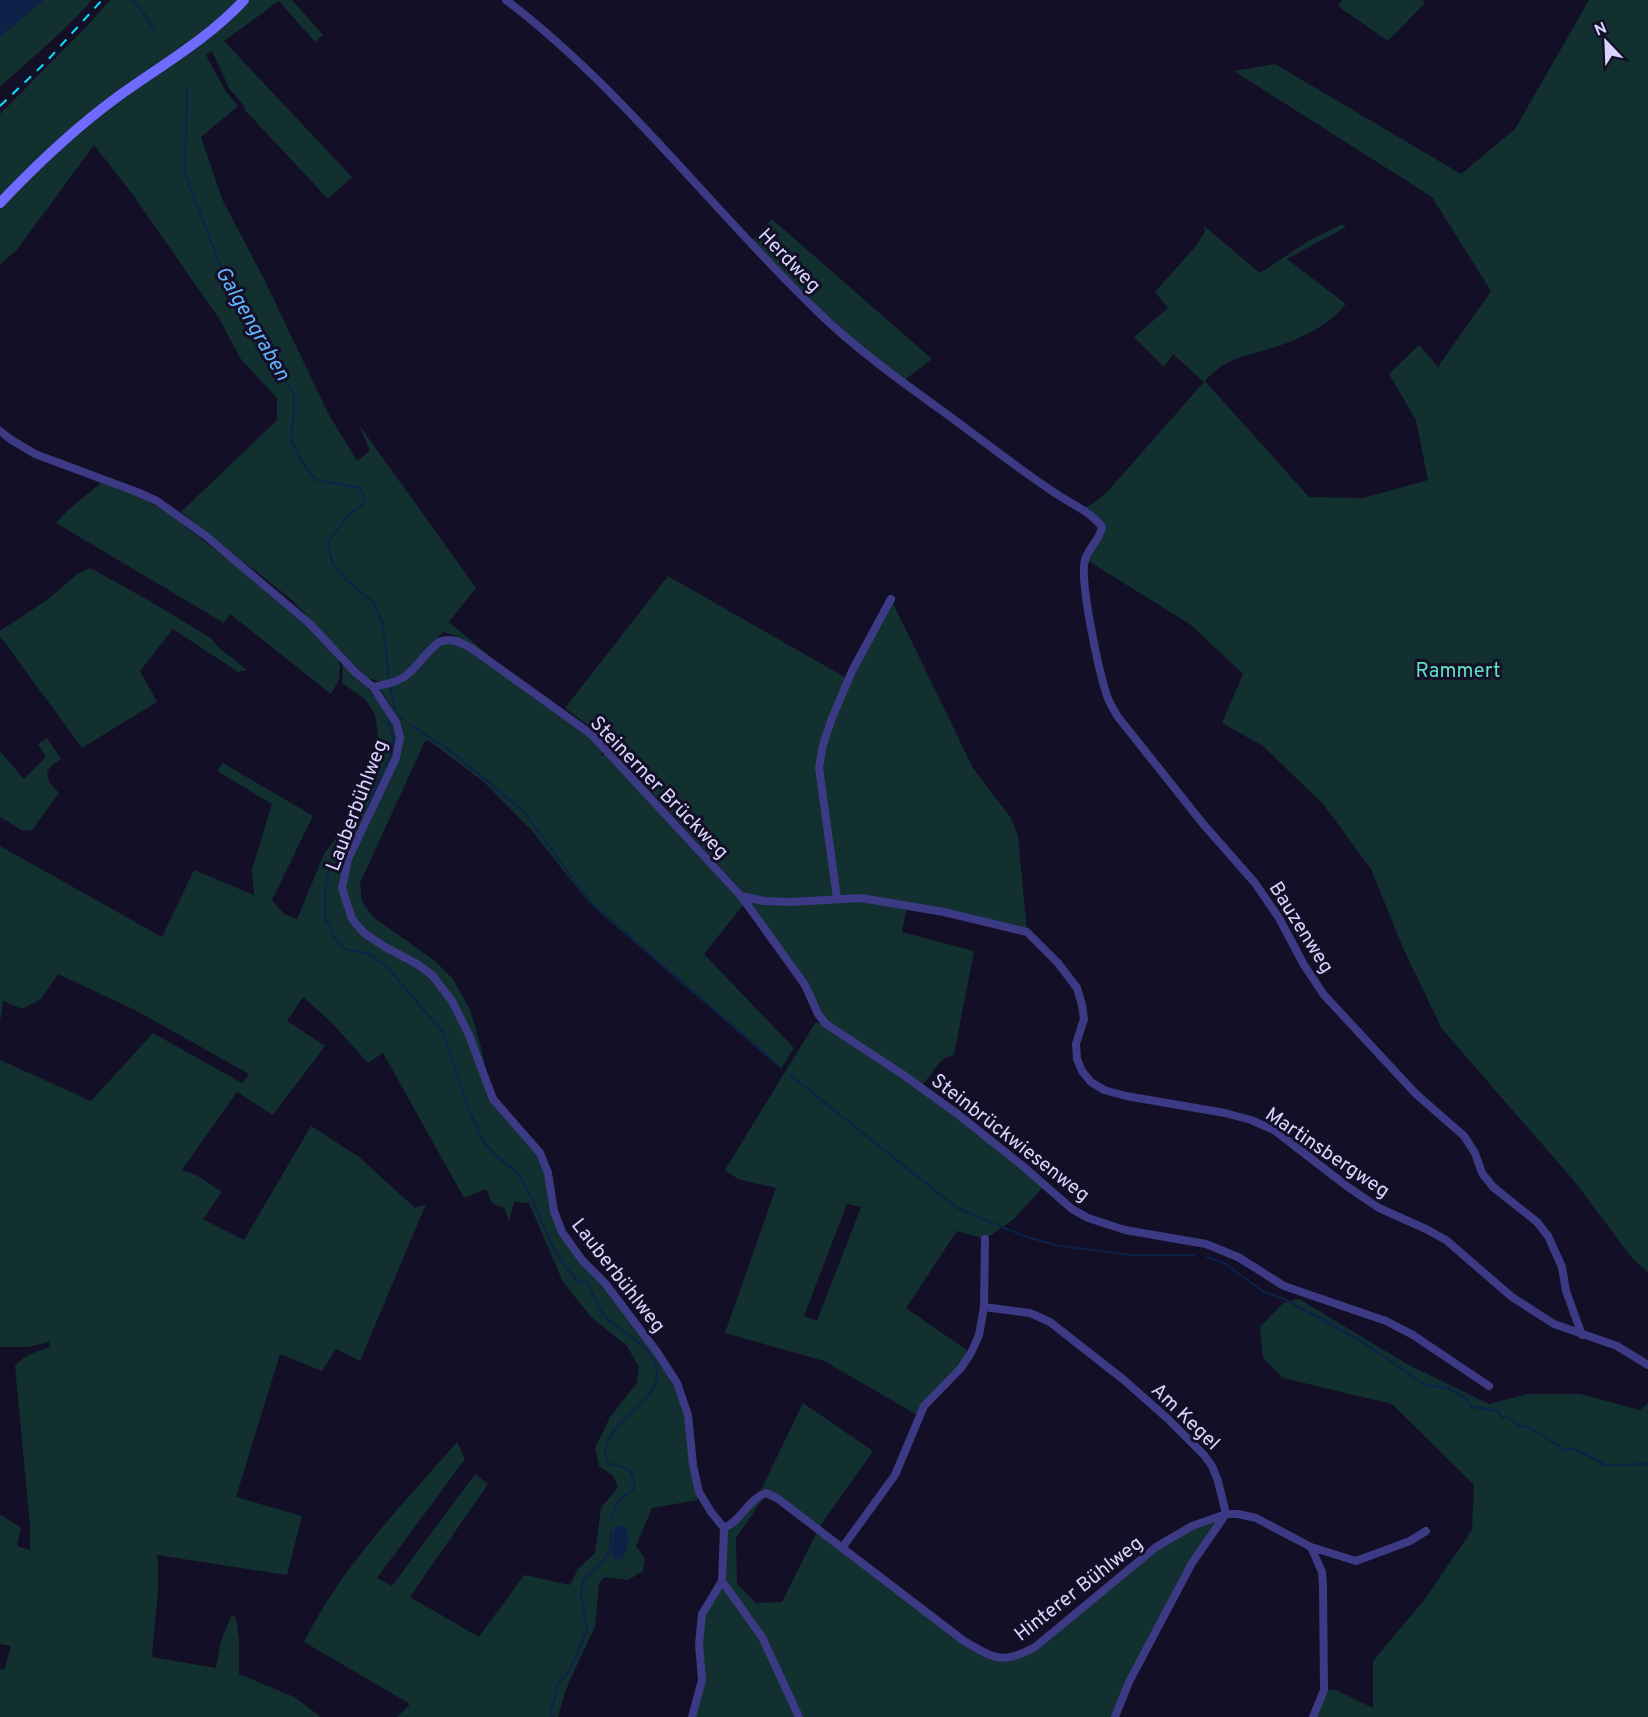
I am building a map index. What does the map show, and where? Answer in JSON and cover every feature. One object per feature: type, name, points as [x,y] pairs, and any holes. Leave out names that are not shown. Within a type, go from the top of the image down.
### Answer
[{"type":"main road","points":[[0,203],[50,152],[84,123],[211,31],[244,0]]},
{"type":"street","name":"Herdweg","points":[[506,0],[530,18],[608,91],[817,311],[858,348],[1040,482],[1081,508]]},
{"type":"street","name":"Lauberbühlweg","points":[[0,431],[35,454],[137,492],[172,512],[206,536],[310,624],[356,673],[373,687],[397,724],[400,738],[396,758],[348,860],[342,888],[352,919],[364,933],[432,975],[452,1001],[469,1035],[493,1099],[540,1153],[548,1173],[554,1211],[562,1232],[582,1260],[605,1283],[657,1352],[677,1383],[688,1415],[693,1465],[699,1492],[724,1528]]},
{"type":"street","name":"Bauzenweg","points":[[1081,508],[1096,519],[1102,527],[1101,535],[1085,559],[1084,582],[1101,672],[1110,702],[1119,717],[1204,825],[1255,883],[1279,918],[1304,965],[1324,995],[1416,1094],[1464,1136],[1475,1153],[1482,1173],[1493,1187],[1537,1222],[1548,1236],[1562,1267],[1566,1291],[1582,1335]]},
{"type":"street","points":[[837,898],[819,768],[823,745],[852,671],[891,599]]},
{"type":"street","name":"Steinerner Brückweg","points":[[373,687],[383,686],[406,677],[439,642],[446,639],[455,640],[471,648],[591,734],[741,896]]},
{"type":"street","name":"Martinsbergweg","points":[[741,896],[764,901],[790,902],[861,898],[907,905],[1027,932],[1058,963],[1077,988],[1084,1019],[1076,1044],[1077,1059],[1082,1071],[1091,1082],[1104,1090],[1126,1096],[1225,1113],[1251,1120],[1274,1130],[1379,1208],[1446,1240],[1512,1297],[1554,1324],[1617,1346],[1648,1365]]},
{"type":"street","name":"Steinbrückwiesenweg","points":[[741,896],[805,985],[818,1014],[826,1024],[956,1112],[1072,1209],[1088,1218],[1125,1230],[1206,1244],[1238,1257],[1284,1286],[1386,1321],[1413,1335],[1489,1386]]},
{"type":"street","points":[[842,1548],[895,1475],[924,1407],[961,1368],[971,1353],[979,1335],[984,1307],[985,1239]]},
{"type":"street","name":"Am Kegel","points":[[984,1307],[1030,1313],[1050,1322],[1124,1380],[1204,1455],[1212,1466],[1218,1481],[1226,1514]]},
{"type":"street","name":"Hinterer Bühlweg","points":[[724,1528],[733,1524],[758,1496],[766,1493],[777,1498],[964,1641],[999,1659],[1016,1658],[1035,1647],[1156,1547],[1192,1526],[1226,1514],[1256,1518],[1311,1547],[1356,1561],[1410,1540],[1426,1531]]},
{"type":"street","points":[[1115,1717],[1129,1682],[1192,1563],[1226,1514]]},
{"type":"street","points":[[692,1717],[702,1680],[699,1644],[702,1614],[722,1581],[724,1528]]},
{"type":"street","points":[[1311,1547],[1322,1572],[1324,1690],[1312,1717]]},
{"type":"street","points":[[722,1581],[762,1637],[799,1717]]},
{"type":"green space","points":[[43,0],[92,0],[59,34],[0,87],[0,37]]},
{"type":"green space","points":[[110,0],[292,0],[323,35],[315,42],[279,1],[224,41],[352,177],[328,199],[245,110],[229,88],[212,51],[206,55],[225,90],[238,106],[201,137],[222,199],[264,279],[328,413],[357,461],[370,451],[359,425],[476,588],[449,622],[494,660],[456,636],[443,632],[418,661],[399,677],[389,681],[377,681],[365,676],[292,600],[181,512],[277,420],[277,398],[240,358],[220,320],[133,195],[94,145],[16,251],[0,264],[0,114]]},
{"type":"green space","points":[[1342,0],[1422,0],[1425,3],[1388,41],[1338,6]]},
{"type":"green space","name":"Rammert","points":[[1589,0],[1648,0],[1648,1272],[1632,1258],[1575,1182],[1442,1029],[1403,948],[1371,869],[1323,804],[1263,746],[1222,723],[1243,674],[1191,625],[1085,559],[1102,527],[1081,509],[1094,503],[1108,491],[1204,382],[1173,354],[1164,367],[1134,337],[1168,308],[1155,292],[1194,248],[1205,232],[1204,226],[1260,273],[1310,240],[1342,224],[1346,227],[1287,259],[1346,304],[1340,311],[1326,323],[1301,337],[1232,361],[1214,372],[1205,381],[1309,497],[1363,498],[1428,480],[1416,420],[1389,374],[1419,345],[1438,367],[1491,291],[1432,197],[1234,71],[1275,64],[1461,174],[1515,129]]},
{"type":"green space","points":[[772,219],[932,359],[902,382],[820,309],[752,240]]},
{"type":"green space","points":[[101,483],[133,494],[164,510],[309,625],[336,654],[340,665],[339,680],[331,694],[230,614],[224,623],[56,523]]},
{"type":"green space","points":[[90,568],[212,639],[218,647],[247,670],[238,672],[173,629],[140,671],[157,702],[82,748],[0,636],[0,631],[47,600],[77,574]]},
{"type":"green space","points":[[668,576],[848,679],[891,599],[973,768],[1011,818],[1018,836],[1027,932],[907,906],[902,932],[974,951],[954,1055],[939,1063],[921,1086],[1045,1185],[1013,1220],[985,1239],[957,1231],[906,1308],[971,1353],[919,1416],[824,1361],[725,1333],[776,1188],[738,1179],[725,1170],[815,1023],[820,1022],[812,999],[751,912],[747,896],[594,730],[565,708]],"holes":[[[847,1204],[861,1207],[817,1321],[804,1316]]]},
{"type":"green space","points":[[450,642],[470,650],[590,734],[604,749],[602,756],[605,753],[744,904],[704,954],[794,1048],[781,1069],[590,904],[532,831],[484,782],[428,740],[425,741],[360,883],[362,901],[373,917],[435,961],[453,979],[470,1010],[481,1047],[492,1100],[539,1154],[560,1232],[656,1353],[673,1384],[685,1414],[691,1474],[698,1500],[652,1508],[636,1546],[645,1558],[643,1571],[628,1580],[604,1577],[599,1584],[595,1627],[567,1686],[558,1717],[397,1717],[410,1704],[304,1642],[336,1588],[374,1537],[457,1442],[465,1459],[377,1578],[392,1586],[475,1474],[488,1484],[410,1597],[479,1637],[524,1575],[570,1585],[578,1569],[595,1553],[601,1508],[618,1487],[613,1476],[599,1466],[595,1448],[610,1417],[637,1383],[639,1367],[627,1346],[592,1318],[563,1282],[529,1203],[514,1202],[509,1221],[504,1208],[492,1203],[486,1189],[464,1198],[383,1053],[368,1063],[332,1023],[303,997],[287,1021],[325,1046],[273,1115],[237,1092],[182,1170],[196,1175],[222,1192],[203,1219],[244,1240],[311,1126],[358,1156],[415,1208],[426,1204],[360,1361],[336,1349],[322,1371],[280,1354],[236,1497],[302,1516],[287,1575],[157,1555],[158,1593],[152,1657],[216,1668],[221,1640],[232,1615],[236,1618],[239,1639],[239,1674],[294,1697],[321,1717],[0,1717],[0,1669],[4,1670],[11,1646],[0,1644],[0,1514],[21,1528],[17,1546],[30,1550],[30,1525],[15,1366],[27,1356],[50,1347],[49,1342],[28,1347],[0,1347],[0,1060],[91,1101],[153,1033],[242,1083],[249,1074],[137,1011],[58,974],[41,999],[22,1009],[3,1001],[0,1023],[0,846],[162,937],[194,870],[254,895],[252,869],[272,804],[217,771],[223,763],[313,816],[272,900],[284,914],[297,919],[324,854],[355,812],[375,757],[378,736],[375,714],[365,699],[342,683],[343,662],[380,705],[398,734],[403,727],[381,690],[382,688],[406,680],[436,647]]},
{"type":"green space","points":[[47,738],[61,759],[47,772],[49,782],[59,793],[32,830],[23,831],[0,817],[0,751],[24,779],[46,757],[38,744]]},
{"type":"green space","points":[[1299,1299],[1407,1364],[1489,1404],[1527,1394],[1580,1394],[1640,1410],[1648,1403],[1648,1717],[1313,1717],[1324,1690],[1336,1690],[1373,1708],[1373,1661],[1425,1599],[1472,1530],[1474,1485],[1392,1404],[1283,1378],[1263,1358],[1260,1327],[1283,1303]]},
{"type":"green space","points":[[803,1403],[873,1451],[818,1529],[981,1651],[1015,1658],[1128,1569],[1192,1526],[1226,1514],[1192,1563],[1115,1717],[692,1717],[700,1690],[702,1614],[722,1581],[723,1534],[758,1496]],"holes":[[[767,1493],[818,1530],[782,1602],[756,1603],[737,1584],[736,1538]]]},
{"type":"water","points":[[0,0],[43,0],[0,37]]},
{"type":"water","points":[[625,1526],[628,1542],[623,1558],[615,1560],[612,1555],[614,1527]]},
{"type":"waterway","name":"Galgengraben","points":[[132,0],[141,9],[154,30]]},
{"type":"waterway","name":"Galgengraben","points":[[187,86],[185,174],[223,273],[265,349],[294,394],[291,440],[303,463],[316,480],[360,488],[365,497],[362,505],[349,515],[329,540],[328,547],[334,566],[346,580],[374,603],[383,625],[389,680]]},
{"type":"waterway","name":"Galgengraben","points":[[390,686],[395,710],[393,712]]},
{"type":"waterway","points":[[393,713],[403,719]]},
{"type":"waterway","name":"Galgengraben","points":[[367,811],[392,753],[394,740],[389,722],[391,718]]},
{"type":"waterway","points":[[409,724],[448,749],[522,810],[591,903],[780,1067]]},
{"type":"waterway","name":"Galgengraben","points":[[351,846],[328,873],[325,920],[330,925],[334,937],[345,949],[370,954],[386,966],[443,1032],[469,1110],[482,1139],[495,1155],[519,1174],[554,1249],[566,1268],[578,1281],[587,1283],[604,1315],[643,1347],[654,1362],[657,1372],[656,1383],[608,1440],[605,1452],[609,1464],[629,1470],[634,1483],[634,1489],[617,1502],[611,1519]]},
{"type":"waterway","points":[[790,1075],[957,1208],[1024,1236],[1055,1245],[1129,1255],[1194,1255]]},
{"type":"waterway","points":[[1207,1257],[1224,1263],[1264,1292],[1286,1300],[1361,1341],[1425,1385],[1447,1388],[1464,1397],[1472,1407],[1498,1411],[1502,1417],[1509,1418],[1519,1426],[1529,1427],[1565,1450],[1575,1449],[1606,1465],[1648,1464]]},
{"type":"waterway","name":"Galgengraben","points":[[553,1717],[550,1711],[555,1699],[556,1687],[570,1670],[587,1630],[581,1595],[584,1580],[606,1558],[610,1550],[611,1532]]},
{"type":"railway","points":[[0,106],[46,62],[102,0]]}]
